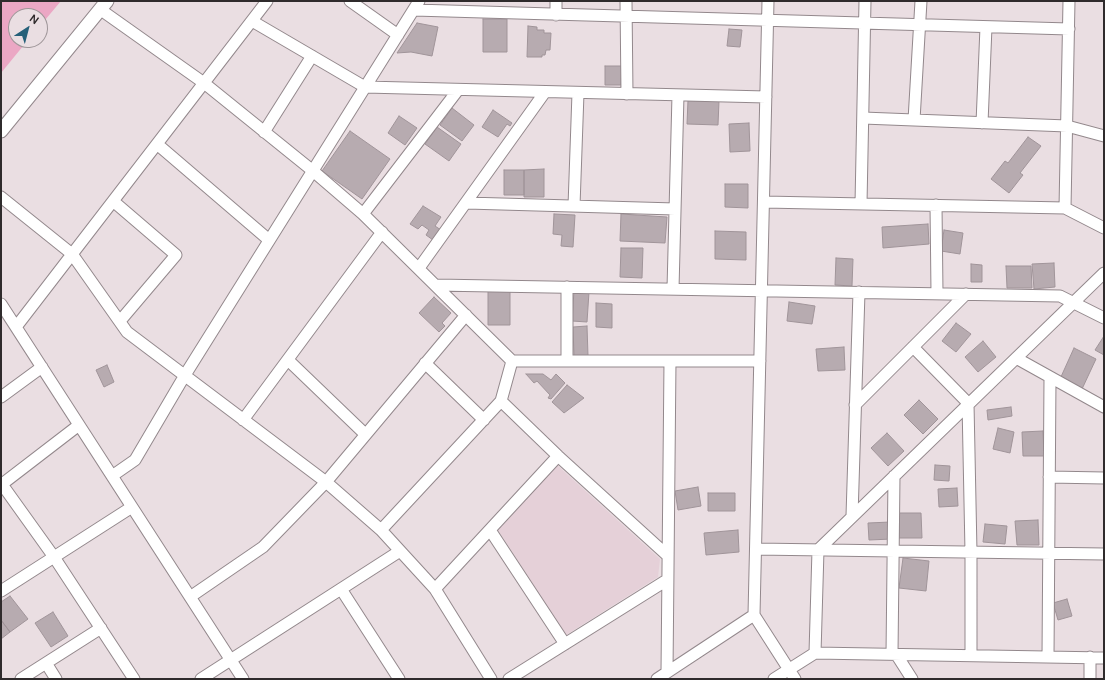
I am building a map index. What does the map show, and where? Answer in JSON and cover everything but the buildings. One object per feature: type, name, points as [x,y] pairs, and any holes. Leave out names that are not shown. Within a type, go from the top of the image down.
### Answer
[{"type":"main road","points":[[1,131],[104,6]]},
{"type":"street","points":[[16,327],[267,1]]},
{"type":"street","points":[[350,1],[398,35]]},
{"type":"street","points":[[556,1],[556,15]]},
{"type":"street","points":[[626,1],[627,94]]},
{"type":"street","points":[[768,1],[754,615],[792,674]]},
{"type":"street","points":[[861,204],[865,1]]},
{"type":"street","points":[[914,120],[922,1]]},
{"type":"street","points":[[1066,208],[1069,1]]},
{"type":"street","points":[[104,6],[204,83],[313,171],[420,268],[512,362],[760,362]]},
{"type":"street","points":[[112,476],[135,460],[185,375],[416,6],[556,15],[1069,30]]},
{"type":"street","points":[[252,21],[365,87],[766,97]]},
{"type":"street","points":[[982,123],[986,27]]},
{"type":"street","points":[[264,132],[312,56]]},
{"type":"street","points":[[362,214],[458,90]]},
{"type":"street","points":[[420,268],[545,92]]},
{"type":"street","points":[[574,206],[578,93]]},
{"type":"street","points":[[672,289],[678,95]]},
{"type":"street","points":[[863,118],[1067,126],[1104,136]]},
{"type":"street","points":[[157,144],[269,240]]},
{"type":"street","points":[[1,197],[72,254],[127,332],[326,482],[381,530],[435,589],[491,679]]},
{"type":"street","points":[[113,201],[176,255],[120,321]]},
{"type":"street","points":[[467,202],[675,210]]},
{"type":"street","points":[[764,202],[1066,208],[1104,228]]},
{"type":"street","points":[[936,205],[937,293]]},
{"type":"street","points":[[243,420],[382,232]]},
{"type":"street","points":[[815,653],[818,550],[968,403],[1104,273]]},
{"type":"street","points":[[436,285],[1060,296],[1074,301],[1104,318]]},
{"type":"street","points":[[567,287],[567,361]]},
{"type":"street","points":[[852,516],[859,292]]},
{"type":"street","points":[[855,405],[966,294]]},
{"type":"street","points":[[2,307],[243,679]]},
{"type":"street","points":[[190,597],[263,547],[326,482],[466,315]]},
{"type":"street","points":[[913,347],[968,403],[972,552],[971,656]]},
{"type":"street","points":[[1016,358],[1104,407]]},
{"type":"street","points":[[288,360],[365,434]]},
{"type":"street","points":[[381,530],[501,401],[512,362]]},
{"type":"street","points":[[667,672],[670,362]]},
{"type":"street","points":[[425,363],[484,420]]},
{"type":"street","points":[[1,396],[42,367]]},
{"type":"street","points":[[1048,656],[1050,378]]},
{"type":"street","points":[[501,401],[558,456],[668,556]]},
{"type":"street","points":[[79,426],[1,484],[54,557],[134,679]]},
{"type":"street","points":[[435,589],[558,456]]},
{"type":"street","points":[[894,476],[894,654],[912,679]]},
{"type":"street","points":[[1050,477],[1104,478]]},
{"type":"street","points":[[1,591],[132,507]]},
{"type":"street","points":[[490,530],[564,644]]},
{"type":"street","points":[[756,549],[1104,554]]},
{"type":"street","points":[[201,679],[400,551]]},
{"type":"street","points":[[509,679],[667,580]]},
{"type":"street","points":[[341,589],[399,679]]},
{"type":"street","points":[[656,679],[754,615]]},
{"type":"street","points":[[21,679],[101,628]]},
{"type":"street","points":[[774,679],[792,674],[815,653],[1104,658]]},
{"type":"street","points":[[1090,657],[1090,679]]},
{"type":"street","points":[[46,663],[56,679]]},
{"type":"shaded area","points":[[1,1],[61,1],[48,16],[48,8],[8,8],[8,48],[21,48],[1,73]]},
{"type":"shaded area","points":[[557,465],[660,559],[658,577],[566,635],[498,530]]}]
